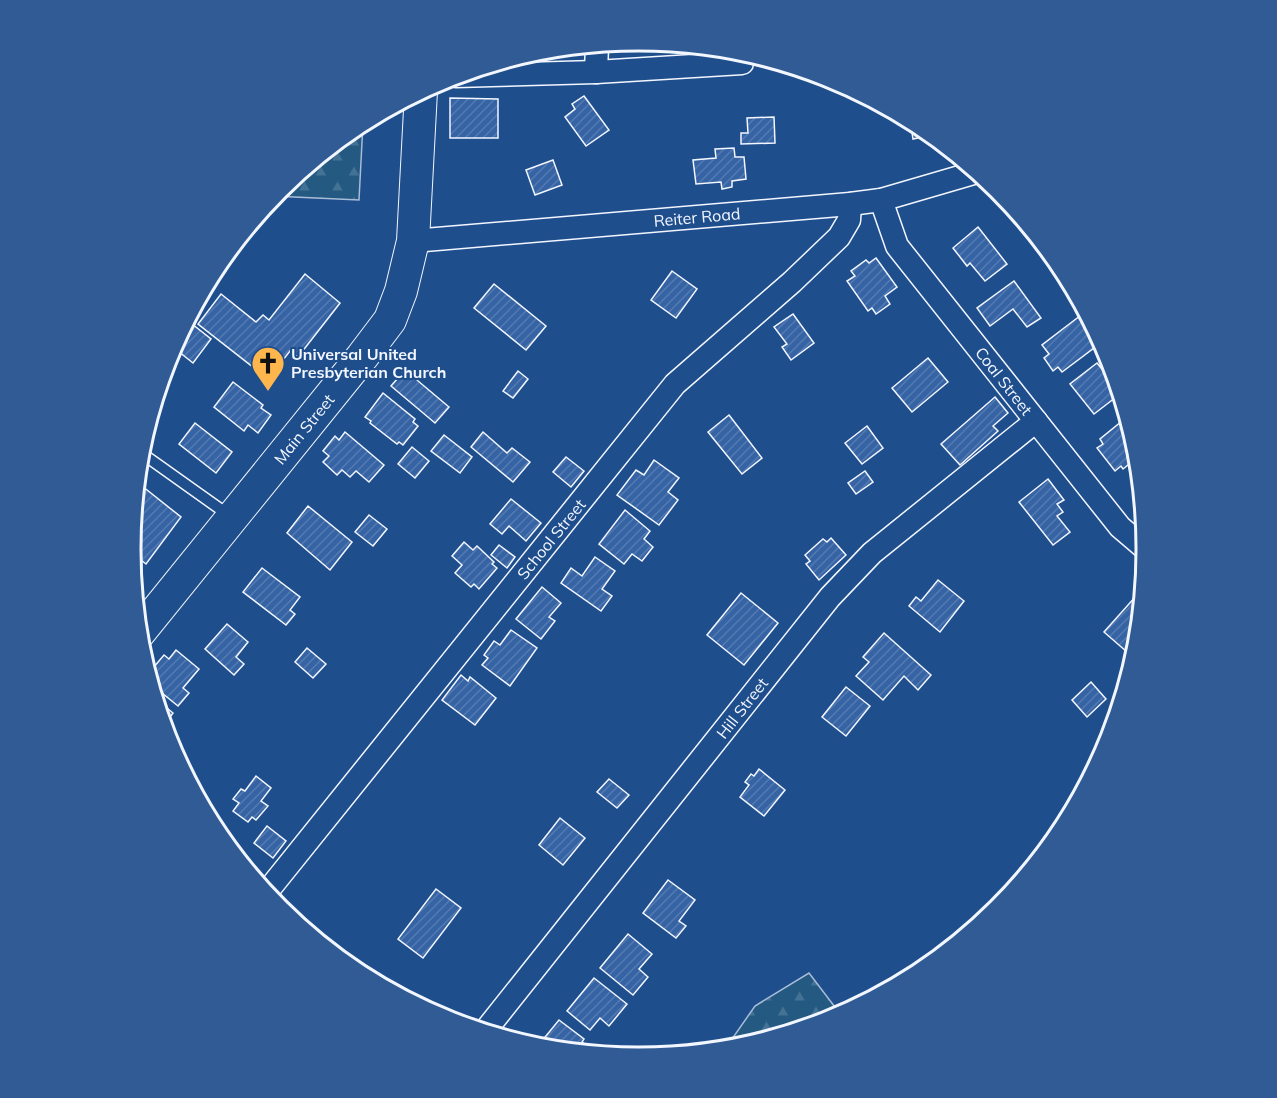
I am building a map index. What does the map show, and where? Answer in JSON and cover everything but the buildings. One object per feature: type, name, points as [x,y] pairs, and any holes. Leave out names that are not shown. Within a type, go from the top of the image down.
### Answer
[{"type":"street","points":[[596,72],[597,53]]},
{"type":"street","points":[[484,75],[596,72],[728,59]]},
{"type":"street","name":"Main Street","points":[[146,623],[390,320],[401,291],[413,242],[421,101]]},
{"type":"street","name":"Reiter Road","points":[[413,242],[850,204],[881,200],[967,175]]},
{"type":"street","name":"Coal Street","points":[[881,200],[897,246],[1120,527],[1136,538]]},
{"type":"street","name":"School Street","points":[[272,886],[675,384],[792,282],[839,237],[849,220],[850,204]]},
{"type":"street","name":"Hill Street","points":[[490,1024],[830,597],[872,554],[1036,421]]},
{"type":"lane","points":[[149,458],[232,517]]},
{"type":"green space","points":[[362,135],[359,200],[286,197],[335,154]]},
{"type":"green space","points":[[809,973],[835,1007],[799,1021],[733,1038],[755,1006]]},
{"type":"place","name":"Universal United Presbyterian Church","points":[[268,392]]}]
